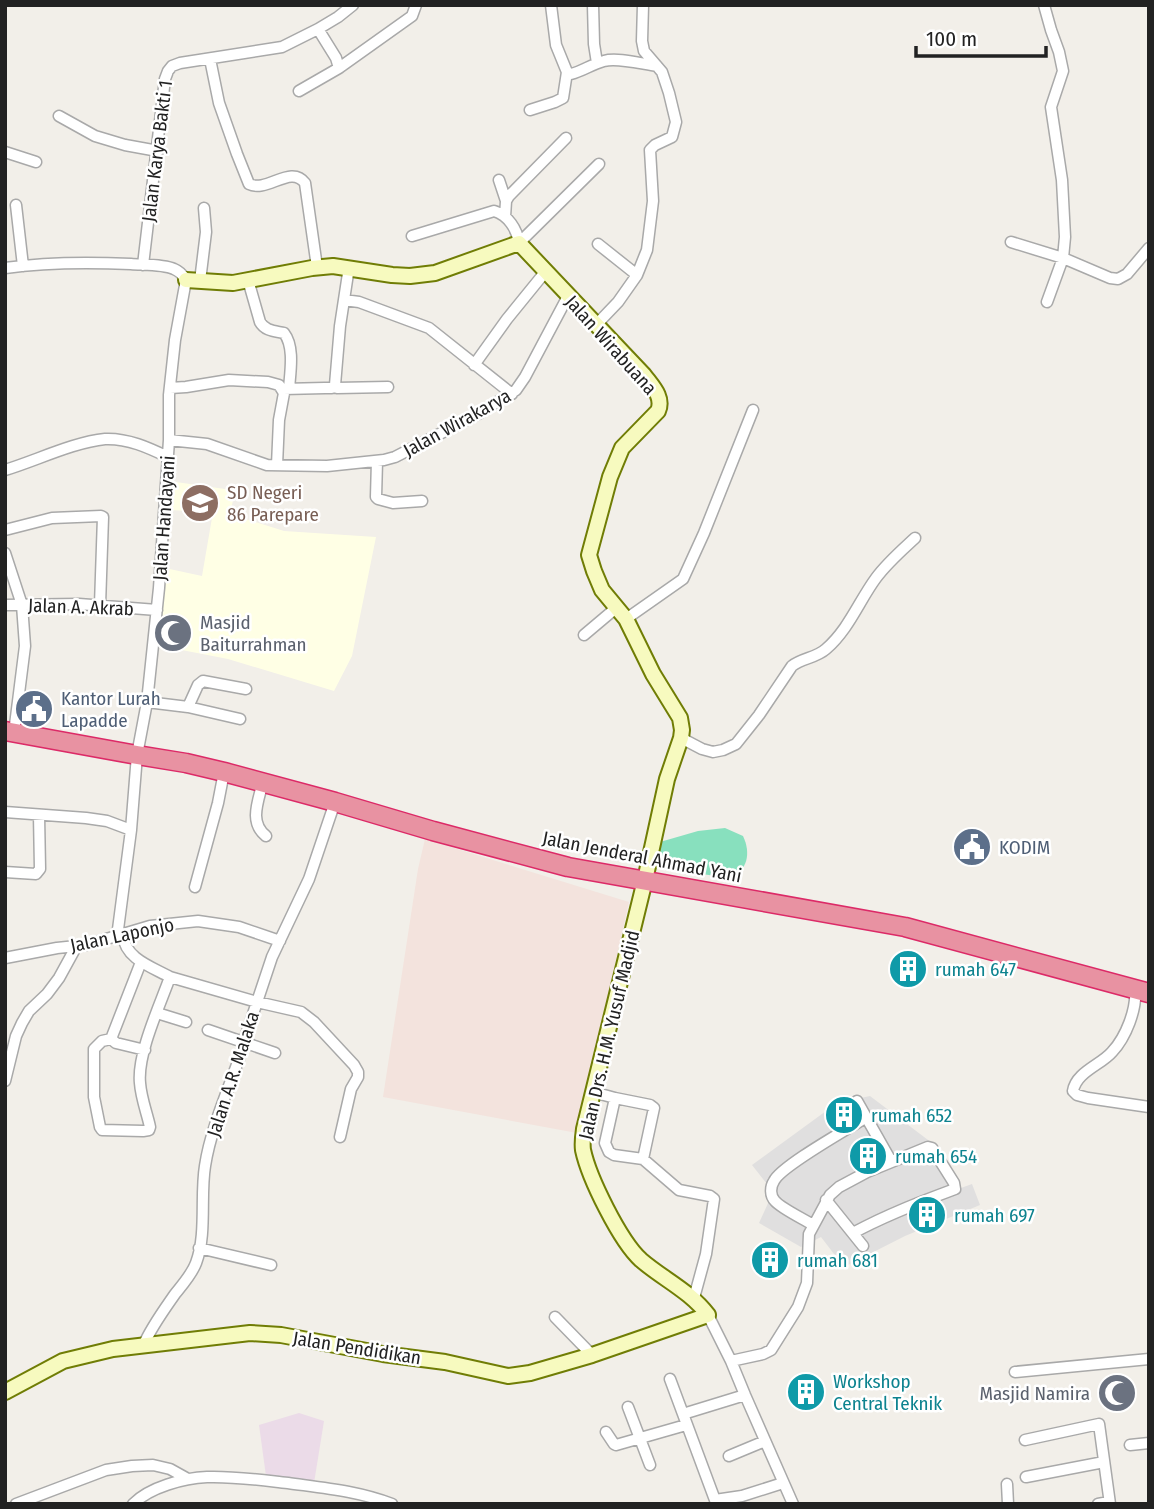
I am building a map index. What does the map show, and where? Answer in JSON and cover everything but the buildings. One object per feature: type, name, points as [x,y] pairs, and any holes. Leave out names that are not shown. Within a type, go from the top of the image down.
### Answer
[{"type":"highway","name":"Jalan Jenderal Ahmad Yani","points":[[10,732],[186,763],[263,781],[568,867],[889,923],[1142,991]]},
{"type":"street","points":[[299,91],[339,68],[412,16],[416,5]]},
{"type":"street","points":[[530,110],[555,102],[565,95],[567,72],[556,45],[551,5]]},
{"type":"street","points":[[593,5],[597,63]]},
{"type":"street","points":[[596,325],[618,302],[637,275],[647,250],[653,201],[650,150],[672,137],[676,125],[665,79],[644,51],[641,36],[643,5]]},
{"type":"street","points":[[1044,5],[1063,71],[1051,107],[1062,180],[1065,237],[1063,258],[1047,302]]},
{"type":"street","name":"Jalan Karya Bakti 1","points":[[143,265],[164,89],[168,71],[172,66],[282,47],[318,29],[354,6]]},
{"type":"street","points":[[318,29],[339,68]]},
{"type":"street","points":[[210,59],[219,103],[249,184],[258,187],[294,176],[302,178],[305,183],[317,267]]},
{"type":"street","points":[[567,72],[578,72],[608,59],[657,66]]},
{"type":"street","points":[[58,116],[95,136],[158,151]]},
{"type":"street","points":[[506,201],[523,180],[566,138]]},
{"type":"street","points":[[5,152],[36,162]]},
{"type":"street","points":[[5,268],[82,262],[143,265],[173,268],[193,280],[229,284],[317,267],[349,267],[392,275],[435,274],[519,243],[599,164]]},
{"type":"street","points":[[499,180],[506,201],[505,217]]},
{"type":"street","points":[[16,205],[23,265]]},
{"type":"street","name":"Jalan Handayani","points":[[120,936],[137,755],[147,702],[157,610],[175,340],[206,232],[204,208]]},
{"type":"street","points":[[412,236],[494,211],[505,217],[516,230],[519,243]]},
{"type":"street","points":[[1011,242],[1118,279],[1128,274],[1149,248]]},
{"type":"street","name":"Jalan Wirabuana","points":[[519,243],[644,375],[660,398],[658,411],[622,448],[610,477],[590,550],[590,559],[602,590],[626,619],[653,674],[680,718],[681,738]]},
{"type":"street","points":[[598,244],[637,275]]},
{"type":"street","points":[[333,387],[349,267]]},
{"type":"street","points":[[474,365],[546,271]]},
{"type":"street","points":[[248,280],[262,326],[284,333],[288,339],[290,354],[279,420],[276,465]]},
{"type":"street","name":"Jalan Wirakarya","points":[[169,440],[207,444],[258,463],[276,465],[327,466],[395,457],[512,394],[525,377],[568,296]]},
{"type":"street","points":[[344,300],[359,302],[429,328],[512,394]]},
{"type":"street","points":[[170,388],[229,380],[274,383],[286,390],[388,387]]},
{"type":"street","points":[[626,619],[683,579],[753,410]]},
{"type":"street","points":[[5,470],[105,439],[147,447],[168,457]]},
{"type":"street","points":[[377,461],[378,499],[393,503],[422,501]]},
{"type":"street","points":[[5,530],[52,518],[103,517],[100,605]]},
{"type":"street","points":[[645,880],[667,779],[681,738],[702,749],[713,751],[736,744],[792,666],[820,654],[832,643],[852,618],[882,571],[915,538]]},
{"type":"street","points":[[5,553],[22,605],[26,646],[10,732]]},
{"type":"street","name":"Jalan A. Akrab","points":[[5,605],[100,605],[157,610]]},
{"type":"street","points":[[584,635],[616,608]]},
{"type":"street","points":[[188,707],[198,685],[203,681],[246,689]]},
{"type":"street","points":[[147,702],[188,707],[240,719]]},
{"type":"street","points":[[195,887],[225,772]]},
{"type":"street","points":[[263,781],[255,814],[260,831],[266,836]]},
{"type":"street","name":"Jalan A.R. Malaka","points":[[144,1344],[198,1259],[205,1166],[216,1125],[272,957],[309,878],[335,802]]},
{"type":"street","points":[[5,812],[107,821],[131,830]]},
{"type":"street","points":[[5,872],[36,874],[40,869],[39,815]]},
{"type":"street","name":"Jalan Drs. H.M. Yusuf Madjid","points":[[645,880],[582,1140],[584,1154],[594,1182],[619,1232],[640,1258],[694,1298],[708,1315],[731,1361],[793,1504]]},
{"type":"street","name":"Jalan Laponjo","points":[[5,958],[76,947],[150,926],[198,921],[239,927],[280,941]]},
{"type":"street","points":[[120,936],[126,949],[141,962],[170,977],[301,1012],[314,1022],[358,1072],[351,1089],[340,1137]]},
{"type":"street","points":[[5,1081],[16,1036],[22,1023],[29,1011],[47,995],[76,947]]},
{"type":"street","points":[[111,1039],[141,962]]},
{"type":"street","points":[[111,1039],[102,1041],[93,1049],[94,1097],[100,1127],[102,1130],[149,1130],[140,1083],[141,1066],[170,977]]},
{"type":"street","points":[[1142,991],[1123,1036],[1112,1053],[1089,1069],[1077,1081],[1073,1091],[1088,1098],[1149,1107]]},
{"type":"street","points":[[158,1013],[186,1022]]},
{"type":"street","points":[[208,1030],[275,1053]]},
{"type":"street","points":[[111,1039],[116,1043],[145,1050]]},
{"type":"street","points":[[593,1092],[650,1105],[653,1108],[643,1159]]},
{"type":"street","points":[[615,1098],[605,1141],[611,1154],[643,1159],[680,1190],[714,1199],[706,1254],[694,1298]]},
{"type":"street","points":[[857,1101],[891,1161]]},
{"type":"street","points":[[813,1225],[774,1200],[771,1189],[774,1180],[805,1155],[865,1118]]},
{"type":"street","points":[[731,1361],[773,1349],[798,1307],[805,1290],[808,1239],[826,1200],[839,1187],[891,1161],[931,1147],[956,1188],[853,1233]]},
{"type":"street","points":[[826,1200],[863,1246]]},
{"type":"street","points":[[199,1248],[271,1265]]},
{"type":"street","name":"Jalan Pendidikan","points":[[5,1392],[63,1361],[144,1344],[250,1333],[281,1335],[383,1354],[445,1362],[508,1376],[530,1373],[593,1355],[708,1315]]},
{"type":"street","points":[[555,1317],[593,1355]]},
{"type":"street","points":[[1015,1372],[1149,1359]]},
{"type":"street","points":[[670,1379],[715,1500],[742,1496],[783,1483]]},
{"type":"street","points":[[606,1432],[616,1445],[640,1439],[745,1395]]},
{"type":"street","points":[[628,1407],[650,1465]]},
{"type":"street","points":[[1025,1440],[1098,1424],[1109,1503],[1098,1504]]},
{"type":"street","points":[[729,1456],[765,1441]]},
{"type":"street","points":[[1130,1445],[1149,1443]]},
{"type":"street","points":[[1026,1477],[1104,1462]]},
{"type":"street","points":[[16,1504],[106,1469],[153,1465],[170,1469],[188,1479]]},
{"type":"street","points":[[133,1504],[150,1491],[188,1479],[206,1477],[348,1491],[369,1500],[393,1504]]},
{"type":"street","points":[[1007,1484],[1008,1504]]},
{"type":"street","points":[[150,1491],[152,1504]]},
{"type":"shaded area","points":[[169,481],[225,489],[234,496],[230,514],[284,531],[376,537],[352,656],[334,691],[228,659],[156,645],[165,568],[202,576],[213,512],[168,510]]},
{"type":"shaded area","points":[[425,839],[629,902],[577,1133],[383,1097]]},
{"type":"shaded area","points":[[870,1096],[932,1143],[961,1188],[972,1184],[980,1205],[905,1236],[844,1267],[821,1237],[801,1247],[759,1223],[769,1201],[767,1184],[752,1165],[837,1103]]},
{"type":"shaded area","points":[[299,1413],[324,1421],[314,1483],[266,1476],[259,1425]]},
{"type":"green space","points":[[725,828],[743,836],[747,849],[744,866],[736,875],[730,878],[652,867],[660,842],[698,831]]},
{"type":"place","name":"SD Negeri 86 Parepare","points":[[200,503]]},
{"type":"place","name":"Masjid Baiturrahman","points":[[173,633]]},
{"type":"place","name":"Kantor Lurah Lapadde","points":[[34,709]]},
{"type":"place","name":"KODIM","points":[[972,847]]},
{"type":"place","name":"rumah 647","points":[[908,969]]},
{"type":"place","name":"rumah 652","points":[[844,1115]]},
{"type":"place","name":"rumah 654","points":[[868,1156]]},
{"type":"place","name":"rumah 697","points":[[927,1215]]},
{"type":"place","name":"rumah 681","points":[[770,1260]]},
{"type":"place","name":"Workshop Central Teknik","points":[[806,1392]]},
{"type":"place","name":"Masjid Namira","points":[[1117,1393]]}]
